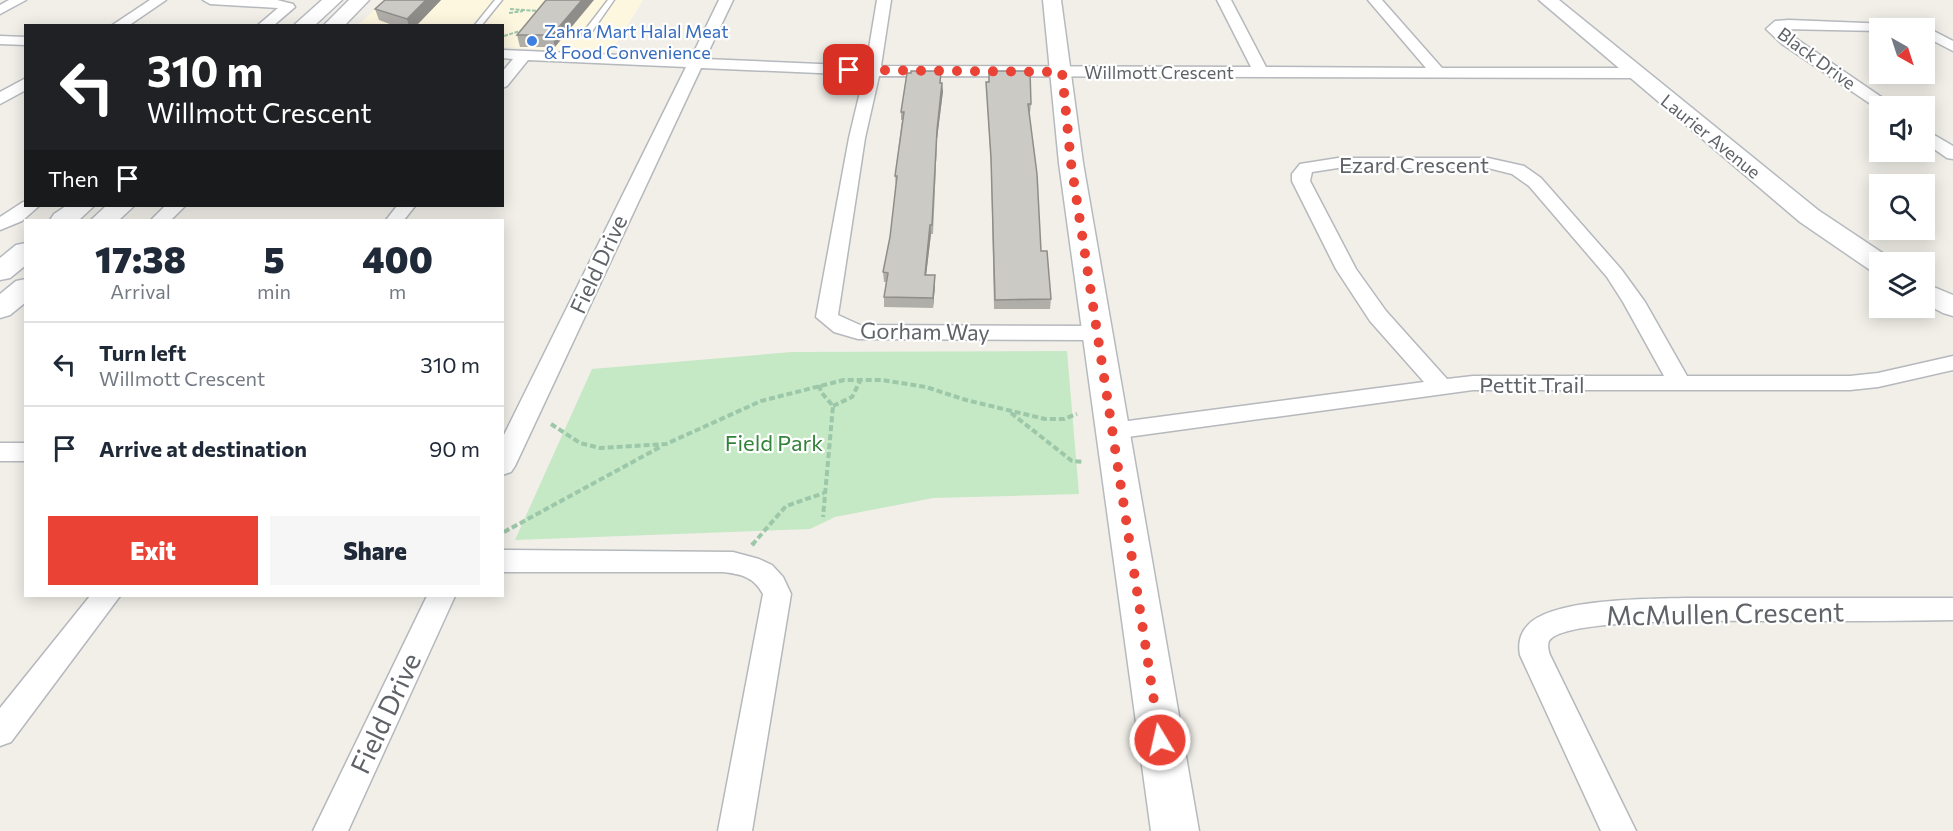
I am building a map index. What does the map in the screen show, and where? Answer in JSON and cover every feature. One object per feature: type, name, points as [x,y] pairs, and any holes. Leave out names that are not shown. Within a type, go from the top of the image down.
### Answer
[{"type":"street","points":[[0,10],[19,0]]},
{"type":"street","points":[[121,24],[159,0]]},
{"type":"street","points":[[210,0],[271,0],[288,6],[266,24]]},
{"type":"street","points":[[304,24],[333,0]]},
{"type":"street","points":[[334,24],[360,0]]},
{"type":"street","name":"Field Drive","points":[[505,455],[726,0]]},
{"type":"street","points":[[872,71],[884,0]]},
{"type":"street","points":[[1052,0],[1071,163],[1175,831]]},
{"type":"street","points":[[1224,0],[1261,72]]},
{"type":"street","points":[[1375,0],[1438,73]]},
{"type":"street","name":"Laurier Avenue","points":[[1548,0],[1809,216],[1869,257]]},
{"type":"street","name":"Black Drive","points":[[1869,27],[1780,24],[1773,29],[1787,41],[1869,96]]},
{"type":"street","points":[[1935,30],[1953,30]]},
{"type":"street","points":[[1935,36],[1953,47]]},
{"type":"street","points":[[0,40],[24,41]]},
{"type":"street","name":"Willmott Crescent","points":[[504,54],[872,71],[1636,73]]},
{"type":"street","points":[[504,80],[524,55]]},
{"type":"street","name":"Gorham Way","points":[[872,71],[857,138],[827,317],[842,327],[858,332],[1097,333]]},
{"type":"street","points":[[0,99],[24,84]]},
{"type":"street","points":[[1935,142],[1953,154]]},
{"type":"street","name":"Ezard Crescent","points":[[1442,387],[1378,316],[1346,269],[1302,181],[1301,174],[1306,168],[1338,163],[1488,163],[1518,170],[1535,182],[1614,273],[1634,302],[1680,383]]},
{"type":"street","points":[[0,224],[29,207]]},
{"type":"street","points":[[64,219],[80,207]]},
{"type":"street","points":[[105,219],[120,207]]},
{"type":"street","points":[[161,219],[175,207]]},
{"type":"street","points":[[395,219],[405,207]]},
{"type":"street","points":[[0,272],[24,253]]},
{"type":"street","points":[[0,309],[24,289]]},
{"type":"street","points":[[1935,297],[1953,307]]},
{"type":"street","name":"Pettit Trail","points":[[1113,430],[1473,383],[1850,383],[1896,377],[1953,363]]},
{"type":"street","points":[[0,452],[24,452]]},
{"type":"street","points":[[504,547],[723,561],[758,569],[771,578],[777,594],[735,831]]},
{"type":"street","points":[[0,732],[105,597]]},
{"type":"street","name":"Field Drive","points":[[330,831],[441,597]]},
{"type":"street","name":"McMullen Crescent","points":[[1619,831],[1535,655],[1533,645],[1540,632],[1551,625],[1570,620],[1648,610],[1953,609]]},
{"type":"lane","points":[[479,24],[499,0]]},
{"type":"lane","points":[[586,34],[610,0]]},
{"type":"path","points":[[533,17],[543,5]]},
{"type":"path","points":[[492,9],[539,11]]},
{"type":"path","points":[[516,39],[528,24]]},
{"type":"path","points":[[504,36],[523,30]]},
{"type":"path","points":[[504,546],[666,444],[761,401],[819,385],[844,380],[882,380],[926,387],[1045,419],[1064,419],[1077,414]]},
{"type":"path","points":[[833,406],[852,397],[860,381]]},
{"type":"path","points":[[819,385],[821,392],[833,406],[823,517]]},
{"type":"path","points":[[1008,410],[1072,461],[1083,462]]},
{"type":"path","points":[[551,424],[580,444],[600,448],[666,444]]},
{"type":"path","points":[[751,548],[786,506],[824,493]]},
{"type":"shaded area","points":[[385,0],[643,0],[610,54],[504,47],[504,24],[359,24]]},
{"type":"green space","name":"Field Park","points":[[1067,351],[1079,494],[933,498],[835,517],[810,529],[515,540],[592,369],[792,352]]},
{"type":"building","points":[[385,0],[426,0],[407,19],[375,9]]},
{"type":"building","points":[[546,0],[582,0],[552,35],[517,35]]},
{"type":"building","points":[[941,71],[932,225],[930,225],[925,275],[935,275],[933,298],[884,297],[888,273],[883,272],[890,237],[897,176],[895,176],[904,112],[901,112],[907,73]]},
{"type":"building","points":[[989,71],[1030,71],[1031,104],[1028,104],[1037,174],[1041,251],[1047,251],[1051,299],[995,300],[991,158],[986,82],[989,82]]},
{"type":"place","name":"Zahra Mart Halal Meat & Food Convenience","points":[[532,41]]},
{"type":"route","points":[[849,70],[1062,72],[1071,163],[1160,740]]}]
